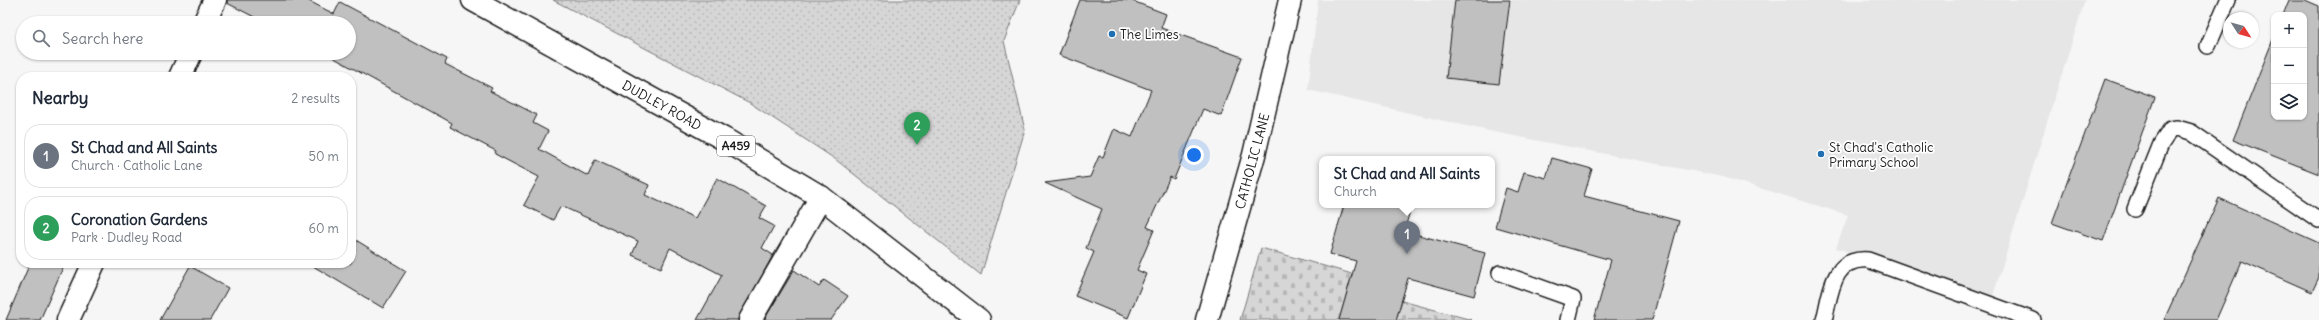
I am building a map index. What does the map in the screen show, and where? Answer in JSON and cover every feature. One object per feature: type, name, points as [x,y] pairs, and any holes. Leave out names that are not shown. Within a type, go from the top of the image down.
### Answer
[{"type":"main road","points":[[207,16],[215,0]]},
{"type":"main road","name":"DUDLEY ROAD","points":[[473,0],[717,135],[821,197],[980,320]]},
{"type":"main road","name":"CATHOLIC LANE","points":[[1207,320],[1254,155],[1290,0]]},
{"type":"main road","points":[[182,72],[188,60]]},
{"type":"main road","points":[[750,320],[821,197]]},
{"type":"main road","points":[[68,320],[92,268]]},
{"type":"lane","points":[[2208,46],[2228,0]]},
{"type":"lane","points":[[2135,209],[2161,144],[2171,129],[2177,128],[2191,132],[2319,220]]},
{"type":"lane","points":[[1824,320],[1837,274],[1847,262],[1858,259],[1868,260],[2033,320]]},
{"type":"lane","points":[[1500,273],[1573,299],[1568,320]]},
{"type":"shaded area","name":"St Chad's Catholic Primary School","points":[[1318,0],[2085,0],[1993,296],[1836,248],[1848,215],[1723,177],[1489,131],[1308,90]]},
{"type":"green space","points":[[553,0],[1020,0],[1004,41],[1025,130],[981,275],[835,159],[750,103]]},
{"type":"green space","points":[[1261,248],[1352,274],[1339,320],[1240,320]]},
{"type":"green space","points":[[1402,301],[1472,320],[1396,320]]},
{"type":"building","points":[[227,0],[307,0],[334,14],[340,2],[447,59],[445,64],[492,88],[490,91],[537,115],[533,123],[548,131],[539,149],[588,176],[595,160],[649,185],[645,195],[695,218],[717,178],[766,206],[759,218],[774,226],[762,248],[773,255],[738,320],[697,320],[722,275],[670,248],[661,268],[632,255],[638,241],[561,206],[553,220],[524,205],[539,177],[495,154],[496,151],[450,127],[452,123],[338,60],[356,60],[356,16],[252,16],[227,3]]},
{"type":"building","points":[[1080,0],[1130,0],[1166,14],[1161,28],[1242,57],[1221,116],[1203,109],[1174,179],[1170,177],[1147,227],[1154,230],[1137,270],[1146,274],[1128,318],[1075,296],[1094,252],[1086,248],[1102,209],[1045,183],[1090,177],[1099,156],[1103,157],[1114,129],[1132,137],[1151,90],[1059,55]]},
{"type":"building","points":[[1455,0],[1510,0],[1499,84],[1446,78]]},
{"type":"building","points":[[2289,0],[2305,0],[2319,6],[2319,174],[2233,140],[2271,45],[2271,120],[2307,120],[2307,12],[2284,12]]},
{"type":"building","points":[[2105,79],[2155,97],[2103,241],[2052,223]]},
{"type":"building","points":[[1552,158],[1592,169],[1584,196],[1679,221],[1652,320],[1594,320],[1611,260],[1495,227],[1506,188],[1518,192],[1524,172],[1546,178]]},
{"type":"building","points":[[2219,198],[2319,243],[2319,277],[2312,292],[2242,261],[2216,320],[2164,320]]},
{"type":"building","points":[[1343,208],[1411,208],[1404,231],[1485,253],[1474,296],[1408,278],[1396,320],[1339,320],[1356,261],[1330,254]]},
{"type":"building","points":[[356,240],[406,271],[383,308],[316,268],[356,268]]},
{"type":"building","points":[[28,268],[63,268],[40,320],[6,320]]},
{"type":"building","points":[[189,268],[193,268],[228,288],[210,320],[160,320]]},
{"type":"building","points":[[794,270],[819,287],[824,280],[848,296],[831,320],[764,320]]},
{"type":"place","name":"The Limes","points":[[1112,34]]},
{"type":"place","name":"Coronation Gardens","points":[[917,145]]},
{"type":"place","name":"St Chad's Catholic Primary School","points":[[1821,154]]},
{"type":"place","name":"St Chad and All Saints","points":[[1407,254]]}]
